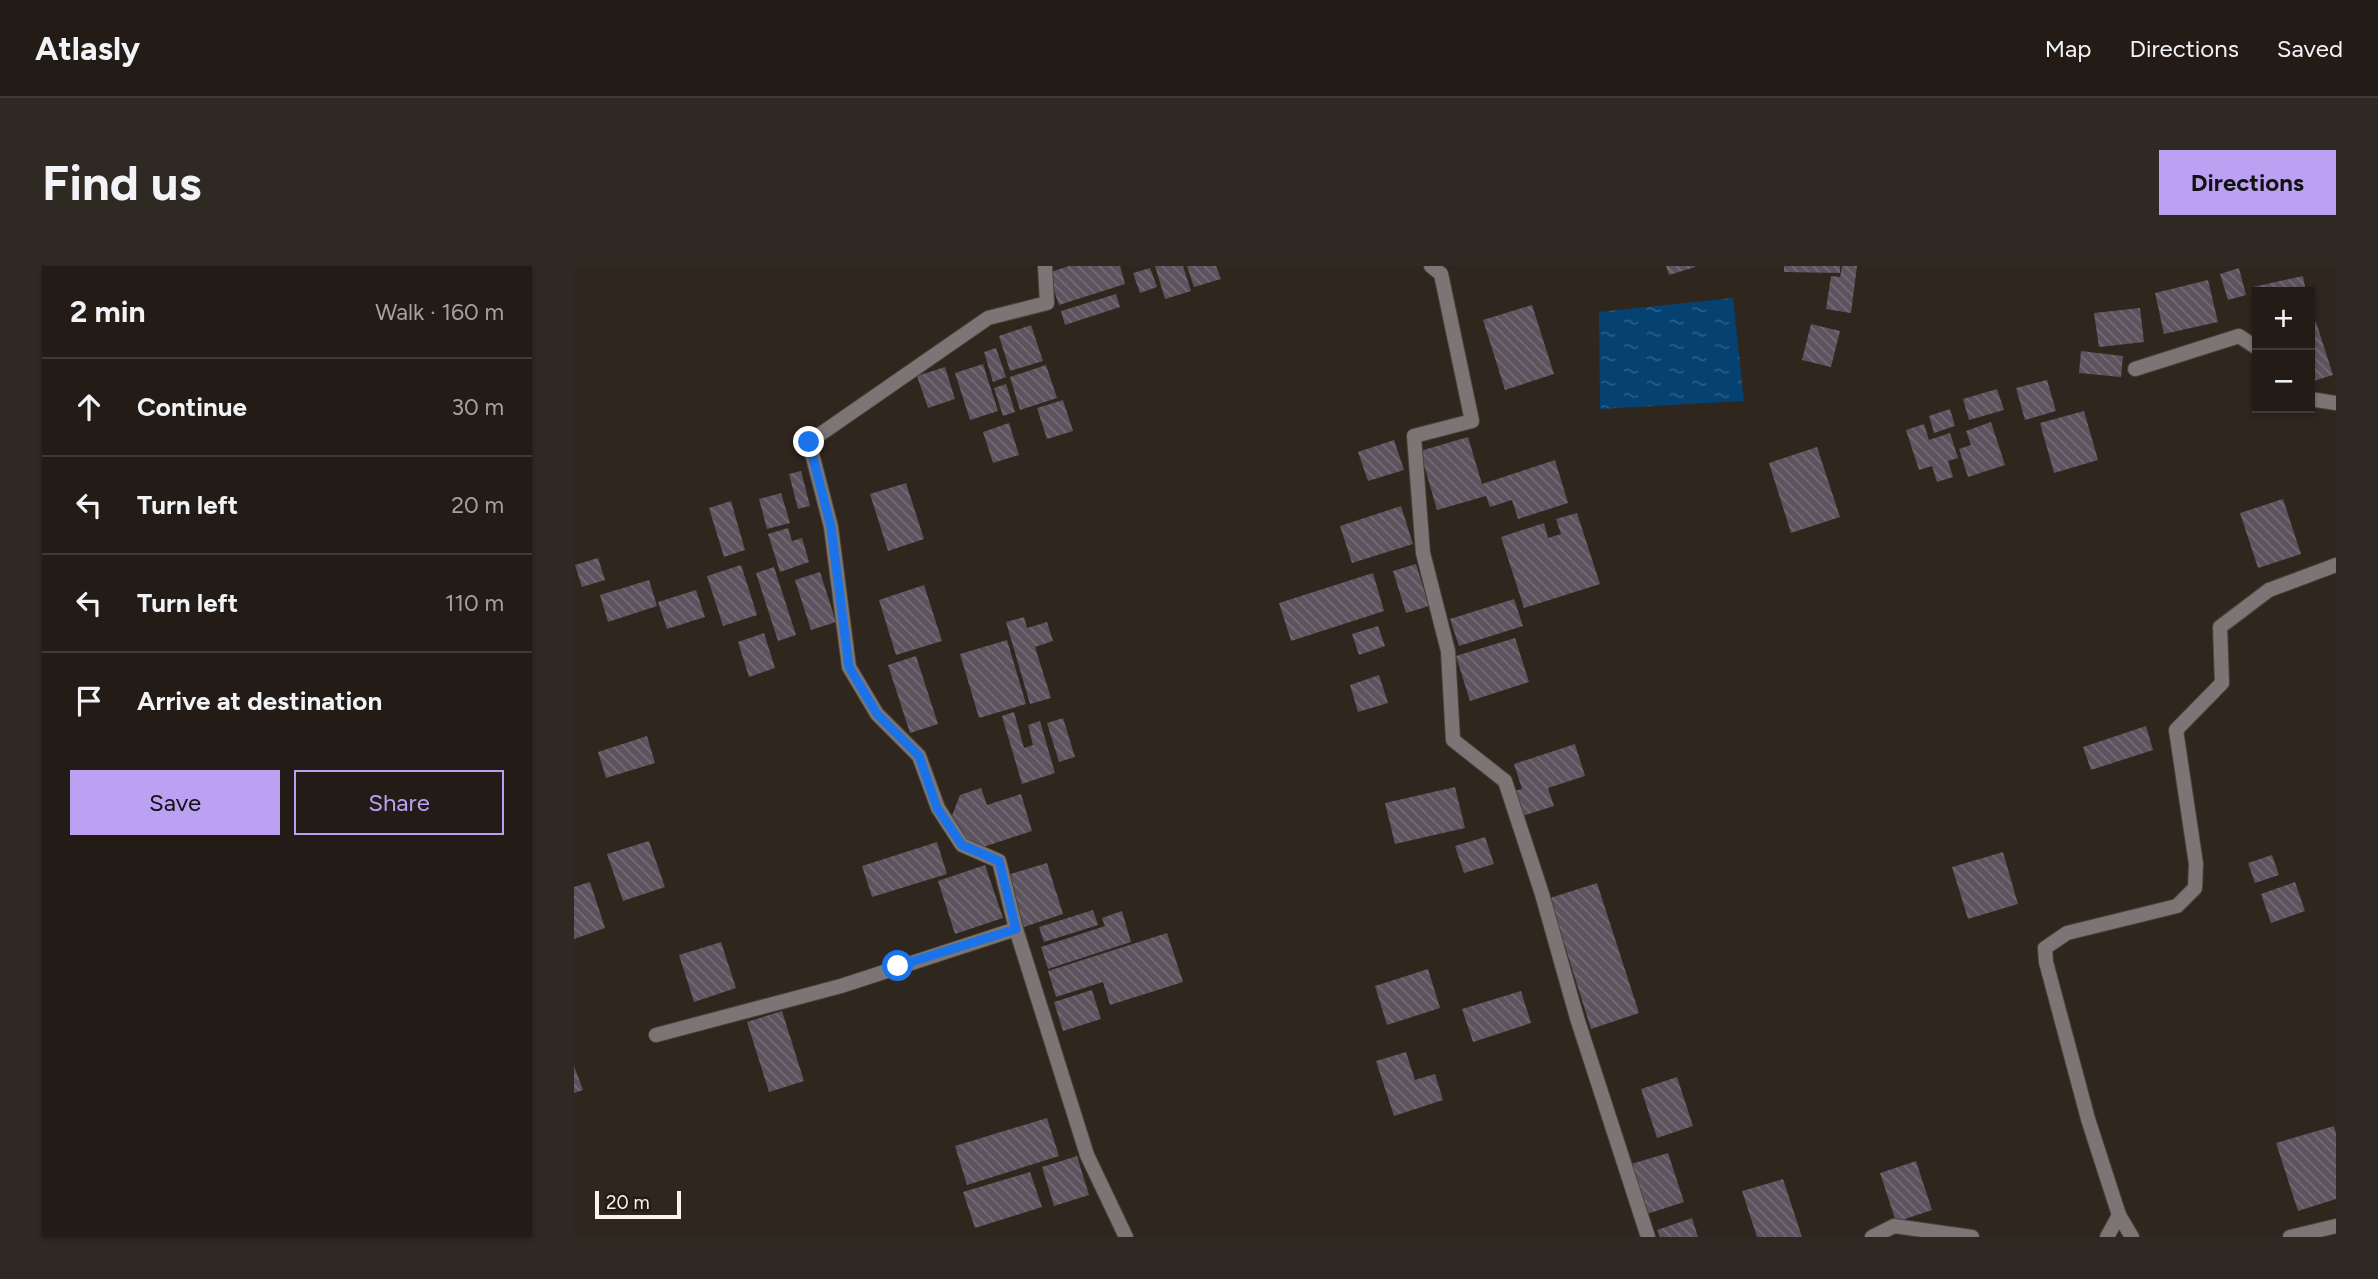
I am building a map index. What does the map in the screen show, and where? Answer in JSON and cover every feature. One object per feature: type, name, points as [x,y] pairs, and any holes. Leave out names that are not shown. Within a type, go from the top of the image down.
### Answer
[{"type":"street","points":[[1431,266],[1441,274],[1472,421],[1414,436],[1423,553],[1448,651],[1453,740],[1505,780],[1542,894],[1577,1018],[1648,1237]]},
{"type":"street","points":[[1050,267],[1047,303],[988,318],[809,442],[831,527],[849,667],[877,714],[919,756],[937,808],[962,845],[999,861],[1016,929],[1087,1155],[1126,1237]]},
{"type":"street","points":[[2135,369],[2239,336],[2252,345]]},
{"type":"street","points":[[2315,400],[2336,402]]},
{"type":"street","points":[[2132,1237],[2119,1215],[2088,1119],[2046,962],[2045,948],[2067,933],[2177,906],[2195,888],[2196,864],[2176,730],[2222,683],[2220,627],[2269,590],[2336,565]]},
{"type":"street","points":[[656,1035],[841,986],[1016,929]]},
{"type":"street","points":[[2107,1237],[2119,1215]]},
{"type":"street","points":[[1872,1237],[1894,1226],[1972,1237]]},
{"type":"street","points":[[2290,1237],[2336,1226]]},
{"type":"water","points":[[1733,298],[1744,401],[1600,409],[1599,312]]},
{"type":"building","points":[[1069,266],[1120,266],[1125,284],[1059,305],[1048,273]]},
{"type":"building","points":[[1155,266],[1183,266],[1191,291],[1165,299]]},
{"type":"building","points":[[1187,266],[1216,266],[1221,279],[1194,287]]},
{"type":"building","points":[[1666,266],[1695,266],[1695,267],[1669,275]]},
{"type":"building","points":[[1784,266],[1840,266],[1840,273],[1784,272]]},
{"type":"building","points":[[1842,266],[1857,266],[1851,313],[1826,309],[1831,276],[1840,277]]},
{"type":"building","points":[[1150,268],[1157,287],[1140,293],[1133,273]]},
{"type":"building","points":[[2239,268],[2246,295],[2228,300],[2220,274]]},
{"type":"building","points":[[2303,276],[2305,287],[2253,287]]},
{"type":"building","points":[[2208,280],[2218,322],[2164,334],[2155,293]]},
{"type":"building","points":[[1116,294],[1120,307],[1065,325],[1061,311]]},
{"type":"building","points":[[1532,305],[1554,374],[1505,390],[1483,320]]},
{"type":"building","points":[[2140,308],[2144,342],[2099,347],[2094,313]]},
{"type":"building","points":[[2315,322],[2333,375],[2315,380],[2315,350]]},
{"type":"building","points":[[1811,324],[1840,331],[1831,367],[1802,360]]},
{"type":"building","points":[[1031,325],[1043,361],[1010,371],[999,336]]},
{"type":"building","points":[[996,348],[1006,377],[993,382],[984,352]]},
{"type":"building","points":[[2081,351],[2123,356],[2121,377],[2079,373]]},
{"type":"building","points":[[983,364],[998,411],[970,420],[955,373]]},
{"type":"building","points":[[1046,365],[1057,398],[1020,410],[1010,377]]},
{"type":"building","points":[[945,367],[955,399],[928,408],[917,376]]},
{"type":"building","points":[[2047,380],[2056,411],[2025,420],[2016,388]]},
{"type":"building","points":[[1006,384],[1015,412],[1003,416],[994,388]]},
{"type":"building","points":[[1997,389],[2004,410],[1969,420],[1963,399]]},
{"type":"building","points":[[1063,400],[1073,431],[1047,439],[1037,408]]},
{"type":"building","points":[[1950,409],[1955,426],[1934,433],[1929,416]]},
{"type":"building","points":[[2084,411],[2098,460],[2054,473],[2040,423]]},
{"type":"building","points":[[1991,422],[2005,465],[1968,477],[1959,449],[1971,445],[1966,431]]},
{"type":"building","points":[[1009,423],[1019,455],[993,463],[983,432]]},
{"type":"building","points":[[1924,424],[1929,440],[1950,433],[1958,458],[1948,461],[1953,477],[1937,482],[1932,466],[1919,470],[1906,430]]},
{"type":"building","points":[[1468,437],[1482,484],[1555,460],[1568,503],[1518,519],[1512,500],[1490,507],[1486,496],[1437,510],[1420,451]]},
{"type":"building","points":[[1394,440],[1404,470],[1368,481],[1358,452]]},
{"type":"building","points":[[1817,447],[1840,517],[1791,533],[1769,463]]},
{"type":"building","points":[[801,471],[810,506],[798,509],[789,474]]},
{"type":"building","points":[[906,483],[924,539],[888,551],[870,494]]},
{"type":"building","points":[[781,493],[790,523],[767,529],[759,499]]},
{"type":"building","points":[[2283,499],[2301,554],[2258,568],[2240,513]]},
{"type":"building","points":[[731,501],[745,550],[724,557],[709,508]]},
{"type":"building","points":[[1401,506],[1413,544],[1352,563],[1340,526]]},
{"type":"building","points":[[1577,513],[1600,584],[1524,608],[1501,537],[1544,523],[1548,538],[1561,534],[1556,519]]},
{"type":"building","points":[[788,528],[792,541],[802,538],[809,562],[780,572],[768,534]]},
{"type":"building","points":[[598,558],[605,580],[582,587],[575,565]]},
{"type":"building","points":[[1416,564],[1429,606],[1406,613],[1393,571]]},
{"type":"building","points":[[741,565],[757,615],[723,626],[707,576]]},
{"type":"building","points":[[774,567],[796,635],[778,641],[756,573]]},
{"type":"building","points":[[820,572],[836,622],[811,630],[795,580]]},
{"type":"building","points":[[1373,573],[1384,611],[1291,641],[1279,603]]},
{"type":"building","points":[[649,580],[657,606],[608,622],[600,595]]},
{"type":"building","points":[[924,585],[942,641],[896,655],[879,600]]},
{"type":"building","points":[[696,590],[705,617],[667,629],[658,602]]},
{"type":"building","points":[[1514,599],[1523,626],[1459,646],[1450,619]]},
{"type":"building","points":[[1024,617],[1027,628],[1047,622],[1053,641],[1035,647],[1051,698],[1030,704],[1006,622]]},
{"type":"building","points":[[1378,626],[1385,646],[1359,655],[1352,634]]},
{"type":"building","points":[[764,633],[775,668],[749,677],[738,642]]},
{"type":"building","points":[[1515,638],[1529,682],[1470,701],[1456,656]]},
{"type":"building","points":[[1007,640],[1026,704],[979,718],[960,654]]},
{"type":"building","points":[[916,656],[938,724],[910,733],[888,665]]},
{"type":"building","points":[[1379,675],[1388,703],[1358,712],[1350,685]]},
{"type":"building","points":[[1014,712],[1024,748],[1033,745],[1028,725],[1040,721],[1055,773],[1022,784],[1002,716]]},
{"type":"building","points":[[1063,718],[1075,757],[1059,762],[1047,723]]},
{"type":"building","points":[[2146,726],[2153,750],[2091,770],[2083,747]]},
{"type":"building","points":[[647,736],[655,763],[606,778],[598,752]]},
{"type":"building","points":[[1575,744],[1585,776],[1548,788],[1554,806],[1522,816],[1514,791],[1522,789],[1514,764]]},
{"type":"building","points":[[1455,787],[1465,828],[1395,844],[1385,803]]},
{"type":"building","points":[[981,788],[987,805],[1021,794],[1032,831],[977,849],[950,821],[960,795]]},
{"type":"building","points":[[1485,837],[1494,864],[1464,873],[1455,846]]},
{"type":"building","points":[[649,841],[665,887],[623,901],[607,854]]},
{"type":"building","points":[[937,842],[947,874],[872,897],[862,866]]},
{"type":"building","points":[[2003,852],[2018,904],[1968,919],[1952,867]]},
{"type":"building","points":[[2272,855],[2279,875],[2255,883],[2248,863]]},
{"type":"building","points":[[1047,863],[1063,914],[1024,927],[1007,875]]},
{"type":"building","points":[[985,865],[1003,918],[955,934],[938,881]]},
{"type":"building","points":[[590,882],[605,928],[574,939],[574,887]]},
{"type":"building","points":[[2295,882],[2305,911],[2271,923],[2261,894]]},
{"type":"building","points":[[1597,883],[1639,1013],[1591,1029],[1550,898]]},
{"type":"building","points":[[1093,910],[1098,925],[1044,942],[1039,927]]},
{"type":"building","points":[[1122,911],[1131,942],[1048,969],[1041,947],[1105,926],[1102,918]]},
{"type":"building","points":[[1167,933],[1183,982],[1110,1005],[1103,982],[1056,997],[1048,971]]},
{"type":"building","points":[[721,942],[736,988],[694,1002],[679,955]]},
{"type":"building","points":[[1428,969],[1440,1008],[1387,1025],[1375,986]]},
{"type":"building","points":[[1092,990],[1101,1019],[1063,1031],[1054,1002]]},
{"type":"building","points":[[1521,991],[1531,1023],[1473,1042],[1462,1009]]},
{"type":"building","points":[[782,1011],[804,1081],[769,1092],[747,1022]]},
{"type":"building","points":[[1406,1052],[1415,1080],[1435,1074],[1443,1100],[1394,1116],[1376,1061]]},
{"type":"building","points":[[574,1066],[583,1090],[574,1093]]},
{"type":"building","points":[[1677,1077],[1693,1126],[1657,1138],[1641,1089]]},
{"type":"building","points":[[1047,1118],[1059,1156],[967,1185],[955,1146]]},
{"type":"building","points":[[2334,1126],[2336,1199],[2298,1211],[2276,1143]]},
{"type":"building","points":[[1668,1153],[1684,1202],[1647,1214],[1631,1164]]},
{"type":"building","points":[[1077,1156],[1089,1195],[1054,1206],[1042,1167]]},
{"type":"building","points":[[1916,1161],[1932,1210],[1896,1222],[1880,1173]]},
{"type":"building","points":[[1030,1172],[1042,1207],[975,1228],[963,1192]]},
{"type":"building","points":[[1783,1179],[1802,1237],[1757,1237],[1742,1191]]},
{"type":"building","points":[[1692,1218],[1698,1237],[1660,1237],[1657,1230]]},
{"type":"route","points":[[809,442],[831,527],[849,667],[877,714],[919,756],[937,808],[962,845],[999,861],[1016,929],[898,966]]}]
